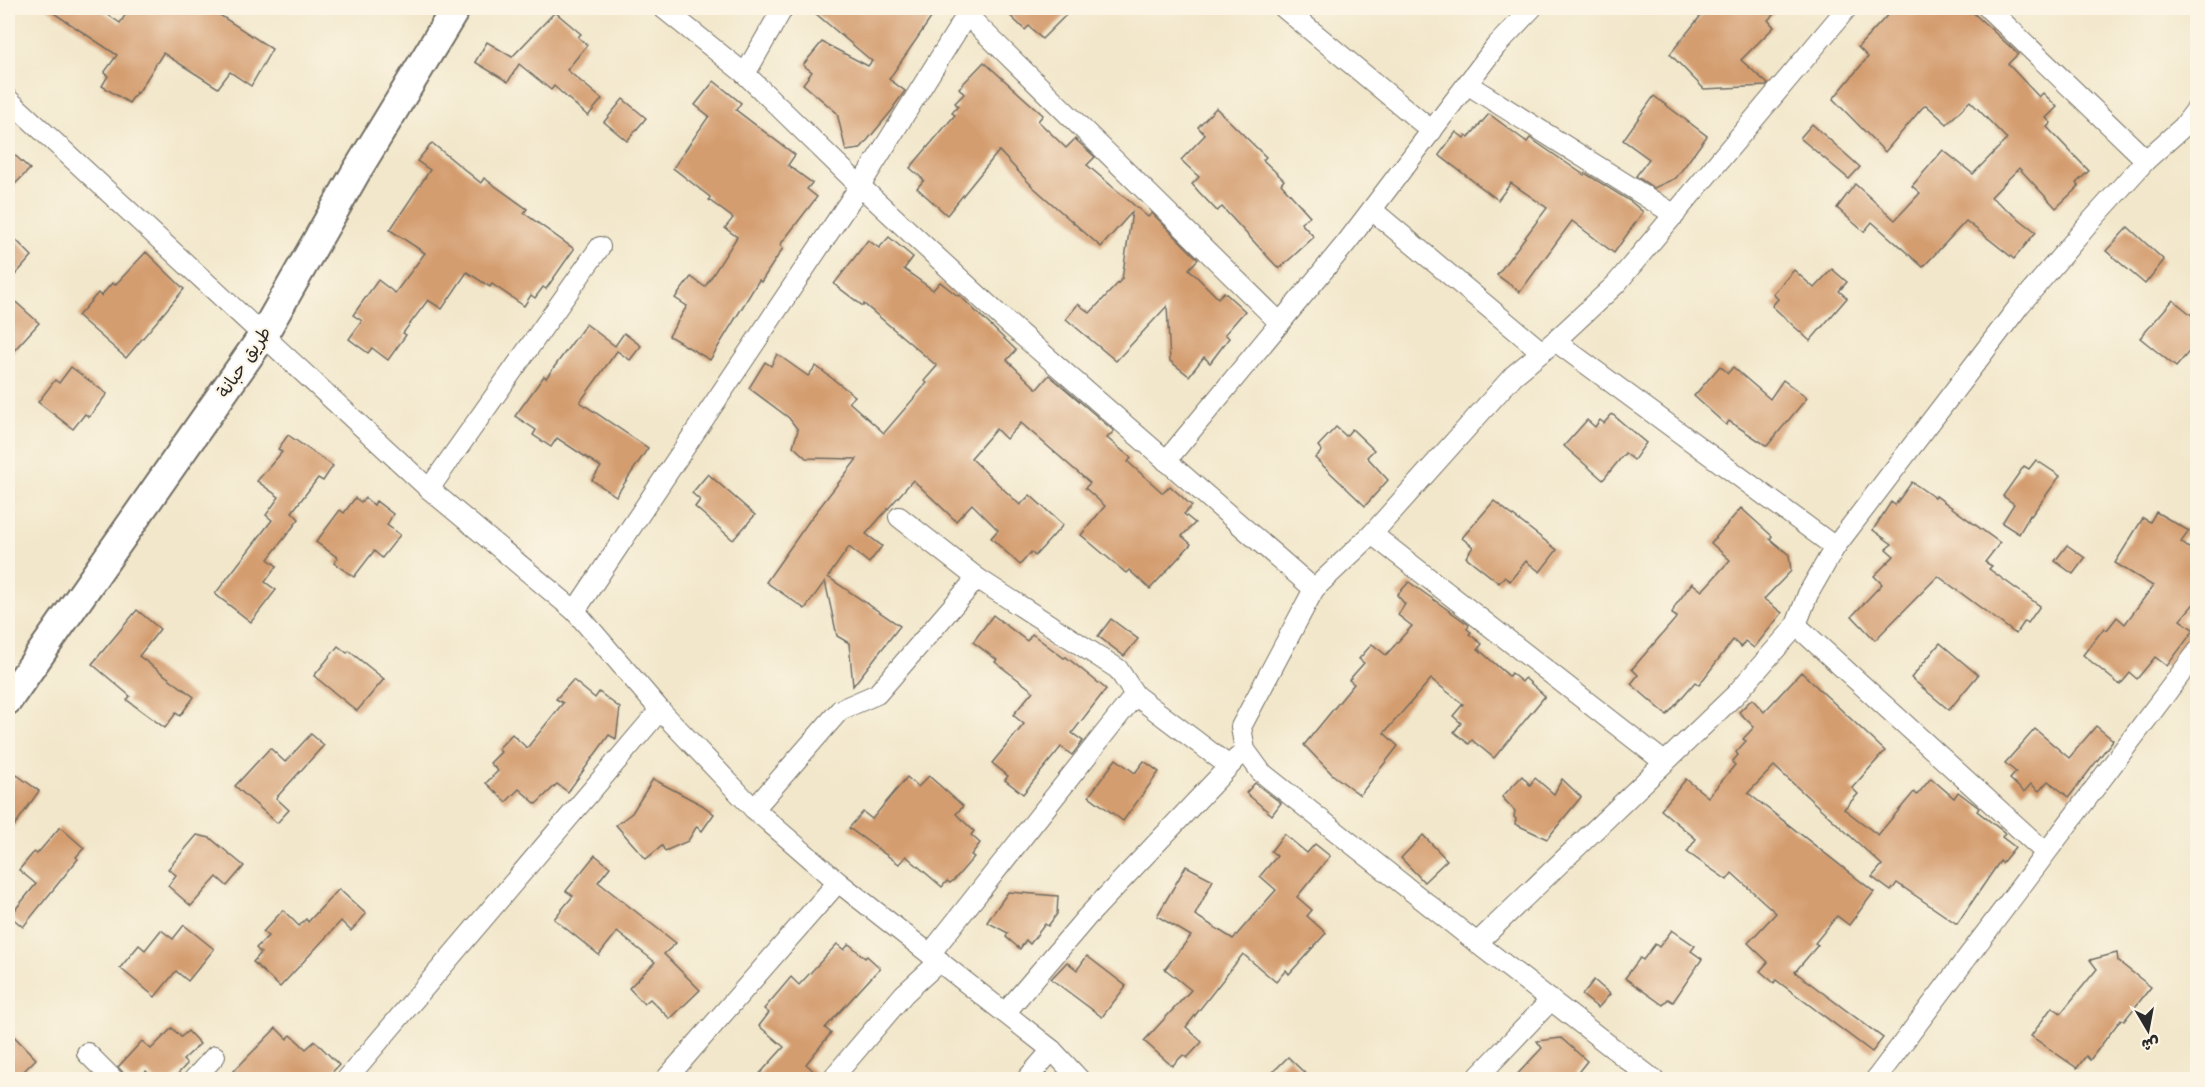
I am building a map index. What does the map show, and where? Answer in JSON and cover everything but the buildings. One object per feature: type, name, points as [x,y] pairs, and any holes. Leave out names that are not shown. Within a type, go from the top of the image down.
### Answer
[{"type":"street","name":"طريق حبانة","points":[[8,700],[262,337],[356,172],[456,8]]},
{"type":"street","points":[[663,8],[745,74],[860,186],[1009,324],[1314,589]]},
{"type":"street","points":[[745,74],[783,8]]},
{"type":"street","points":[[1284,8],[1432,131]]},
{"type":"street","points":[[1166,461],[1372,210],[1496,46],[1532,8]]},
{"type":"street","points":[[1654,1080],[1262,772],[1245,750],[1241,727],[1314,589],[1372,534],[1514,375],[1616,284],[1847,8]]},
{"type":"street","points":[[1988,8],[2146,160]]},
{"type":"street","points":[[575,611],[860,186],[969,11],[1280,323]]},
{"type":"street","points":[[1467,84],[1675,214]]},
{"type":"street","points":[[8,99],[262,337],[429,489],[575,611],[660,710],[754,809],[838,882],[1052,1050],[1080,1080]]},
{"type":"street","points":[[1477,943],[1735,695],[1796,625],[1808,594],[1835,547],[2019,306],[2146,160],[2183,128],[2198,107]]},
{"type":"street","points":[[1372,210],[1549,346],[1835,547]]},
{"type":"street","points":[[429,489],[600,248]]},
{"type":"street","points":[[899,517],[977,578],[1118,669],[1135,695],[1229,766]]},
{"type":"street","points":[[1372,534],[1664,762]]},
{"type":"street","points":[[754,809],[840,710],[878,694],[977,578]]},
{"type":"street","points":[[1796,625],[2045,852]]},
{"type":"street","points":[[1875,1080],[2198,651]]},
{"type":"street","points":[[831,1080],[935,957],[1135,695]]},
{"type":"street","points":[[346,1080],[660,710]]},
{"type":"street","points":[[1005,1012],[1086,918],[1245,750]]},
{"type":"street","points":[[665,1080],[838,882]]},
{"type":"street","points":[[1475,1080],[1551,1000]]},
{"type":"street","points":[[1026,1080],[1052,1050]]},
{"type":"street","points":[[87,1053],[114,1080]]},
{"type":"street","points":[[194,1080],[215,1056]]}]
